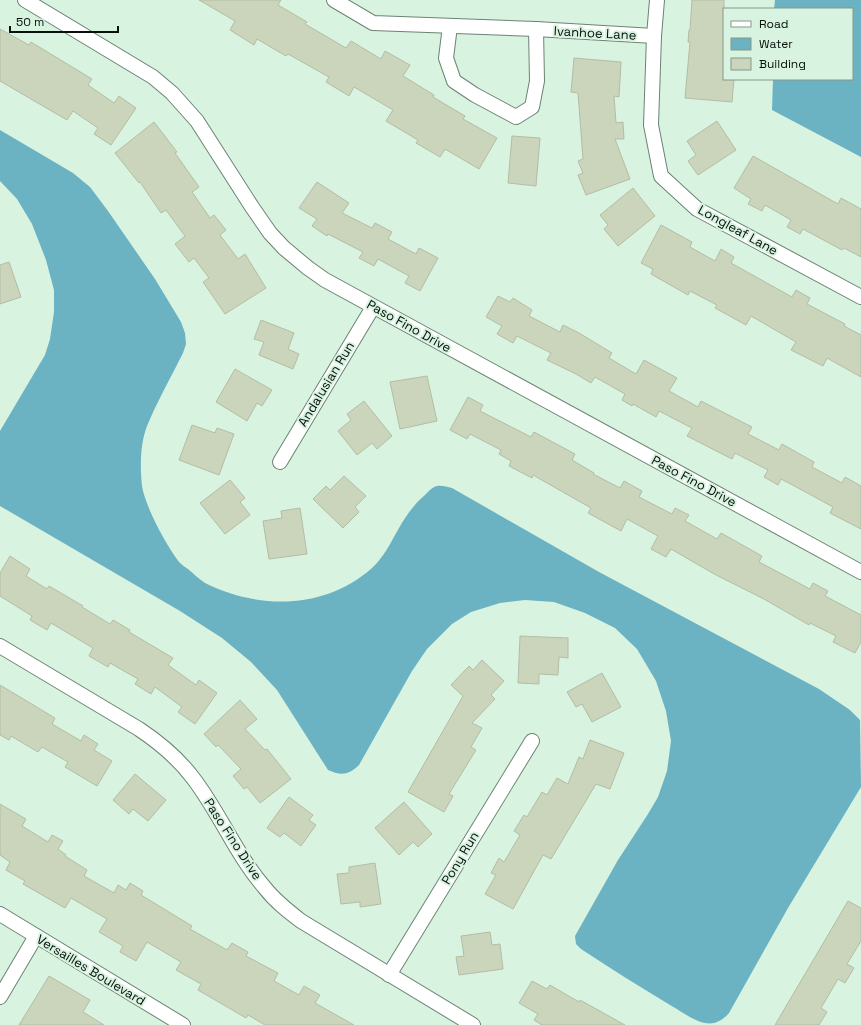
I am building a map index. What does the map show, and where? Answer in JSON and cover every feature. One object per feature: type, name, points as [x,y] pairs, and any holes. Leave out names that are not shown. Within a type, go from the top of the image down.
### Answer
[{"type":"street","name":"Paso Fino Drive","points":[[25,0],[153,77],[172,93],[197,121],[252,207],[270,232],[284,248],[325,280],[861,572]]},
{"type":"street","name":"Ivanhoe Lane","points":[[334,0],[373,23],[536,29],[654,36]]},
{"type":"street","name":"Longleaf Lane","points":[[657,0],[654,36],[651,125],[661,176],[697,209],[861,297]]},
{"type":"street","name":"Ivanhoe Lane","points":[[450,26],[446,58],[454,81],[475,96],[516,117],[532,107],[537,81],[536,29]]},
{"type":"street","name":"Andalusian Run","points":[[280,462],[373,307]]},
{"type":"street","name":"Paso Fino Drive","points":[[0,646],[139,729],[159,743],[178,760],[194,779],[264,888],[281,906],[301,921],[473,1025]]},
{"type":"street","name":"Pony Run","points":[[389,975],[532,741]]},
{"type":"street","name":"Versailles Boulevard","points":[[0,914],[183,1025]]},
{"type":"street","points":[[0,997],[36,936]]},
{"type":"water","points":[[775,0],[861,0],[861,157],[772,110],[773,80],[853,80],[853,8],[774,8]]},
{"type":"water","points":[[0,130],[73,173],[90,187],[155,279],[181,322],[185,333],[186,344],[147,426],[142,448],[141,479],[147,504],[168,546],[179,562],[202,581],[228,592],[249,598],[271,601],[292,601],[314,598],[334,591],[354,582],[372,568],[384,554],[404,519],[417,502],[433,487],[444,486],[452,488],[599,572],[819,689],[850,710],[860,720],[861,787],[788,908],[729,1013],[724,1018],[715,1023],[709,1023],[701,1022],[692,1018],[581,949],[576,944],[575,936],[618,860],[658,797],[667,771],[671,741],[666,711],[656,681],[637,649],[615,628],[585,613],[554,602],[525,600],[500,603],[471,612],[452,624],[427,649],[412,671],[359,765],[348,773],[341,774],[328,770],[277,690],[251,662],[222,638],[180,611],[0,506],[0,431],[45,355],[50,339],[54,312],[54,290],[46,260],[32,224],[17,199],[0,181]]},
{"type":"building","points":[[199,0],[281,0],[278,5],[307,22],[305,24],[346,48],[351,41],[381,59],[385,51],[410,65],[403,76],[434,95],[433,97],[465,116],[463,119],[497,138],[479,169],[445,149],[440,157],[416,143],[418,140],[386,121],[393,110],[354,87],[349,96],[326,82],[329,77],[288,54],[286,56],[257,39],[254,45],[230,30],[235,21]]},
{"type":"building","points":[[692,0],[724,0],[723,80],[734,80],[732,102],[685,98]]},
{"type":"building","points":[[0,29],[29,45],[31,42],[92,79],[88,85],[114,103],[119,96],[136,108],[111,145],[94,134],[98,128],[73,111],[67,120],[0,81]]},
{"type":"building","points":[[574,58],[621,62],[619,97],[614,96],[616,123],[623,122],[624,139],[615,139],[630,179],[586,195],[578,175],[583,173],[578,161],[583,159],[578,93],[571,92]]},
{"type":"building","points":[[717,121],[736,150],[698,175],[688,161],[696,155],[687,141]]},
{"type":"building","points":[[154,122],[177,152],[175,153],[199,187],[192,192],[210,218],[214,215],[226,230],[220,235],[238,259],[245,254],[266,288],[225,314],[203,282],[209,278],[194,258],[189,262],[175,244],[185,236],[166,210],[161,213],[140,182],[139,183],[115,153]]},
{"type":"building","points":[[512,136],[540,138],[536,186],[508,183]]},
{"type":"building","points":[[753,156],[838,204],[841,198],[861,209],[861,257],[844,248],[842,250],[803,229],[800,234],[787,227],[791,220],[765,205],[762,211],[748,204],[751,199],[734,188]]},
{"type":"building","points":[[317,182],[349,203],[342,213],[372,228],[375,223],[392,232],[388,239],[416,254],[419,248],[438,258],[420,291],[405,283],[409,276],[378,259],[374,266],[359,258],[363,252],[328,234],[327,236],[312,226],[317,219],[299,208]]},
{"type":"building","points":[[633,188],[655,216],[618,246],[604,229],[608,225],[600,215]]},
{"type":"building","points":[[661,225],[692,242],[690,247],[715,261],[721,249],[734,257],[731,263],[792,297],[796,290],[810,298],[807,304],[845,324],[844,326],[861,335],[861,377],[827,358],[823,366],[791,350],[796,342],[751,316],[746,325],[715,308],[717,305],[690,291],[688,295],[651,274],[653,269],[641,263]]},
{"type":"building","points":[[9,262],[21,297],[0,304],[0,265]]},
{"type":"building","points":[[498,296],[510,302],[513,298],[532,310],[529,316],[560,332],[563,325],[579,333],[612,353],[609,358],[636,374],[644,360],[677,378],[669,391],[698,407],[701,401],[752,427],[748,434],[779,450],[782,444],[814,462],[812,467],[842,483],[845,477],[861,486],[861,529],[830,513],[833,507],[800,489],[781,479],[778,485],[764,477],[768,470],[735,453],[732,459],[687,436],[692,428],[659,411],[656,417],[633,404],[632,406],[622,400],[625,394],[595,377],[591,383],[547,360],[551,353],[517,336],[513,343],[497,334],[502,326],[486,317]]},
{"type":"building","points":[[261,320],[294,333],[288,349],[299,354],[293,369],[259,355],[264,342],[254,339]]},
{"type":"building","points":[[235,369],[272,390],[262,406],[257,403],[247,421],[216,402]]},
{"type":"building","points":[[427,376],[437,421],[400,429],[390,382]]},
{"type":"building","points":[[468,397],[483,405],[480,411],[531,437],[534,432],[575,454],[572,460],[594,473],[593,474],[620,488],[624,481],[642,491],[639,497],[672,514],[675,508],[689,515],[685,521],[717,539],[721,533],[762,556],[759,562],[810,589],[813,583],[828,591],[825,596],[861,615],[861,642],[855,653],[833,642],[836,636],[810,623],[809,625],[671,549],[666,557],[651,549],[658,536],[627,519],[621,531],[588,513],[591,508],[533,475],[532,478],[509,466],[511,461],[499,454],[501,450],[470,434],[467,439],[450,430]]},
{"type":"building","points":[[364,401],[392,436],[377,449],[372,443],[357,455],[338,431],[351,420],[347,414]]},
{"type":"building","points":[[192,425],[215,433],[217,428],[234,434],[219,475],[179,460]]},
{"type":"building","points":[[344,476],[366,496],[355,507],[359,512],[343,528],[313,499],[326,486],[330,490]]},
{"type":"building","points":[[230,480],[245,498],[240,502],[250,515],[225,534],[200,503]]},
{"type":"building","points":[[300,508],[307,554],[269,559],[263,521],[282,518],[281,511]]},
{"type":"building","points":[[10,556],[30,569],[26,576],[47,589],[49,586],[110,624],[113,620],[130,630],[129,632],[173,658],[168,665],[196,685],[199,680],[217,693],[195,724],[178,712],[182,707],[155,687],[151,694],[135,684],[138,679],[110,663],[108,667],[89,656],[93,648],[51,623],[47,630],[30,620],[32,616],[0,596],[0,573]]},
{"type":"building","points":[[520,636],[568,638],[568,658],[559,657],[558,675],[539,674],[539,684],[518,683]]},
{"type":"building","points":[[482,660],[504,681],[491,695],[495,699],[472,723],[482,728],[471,747],[476,750],[449,794],[453,796],[444,812],[408,792],[463,696],[451,685],[469,666],[473,670]]},
{"type":"building","points":[[602,673],[621,707],[592,722],[582,704],[576,707],[567,692]]},
{"type":"building","points":[[0,685],[55,718],[52,724],[81,741],[84,735],[98,744],[94,750],[112,761],[97,786],[65,767],[68,762],[42,747],[38,752],[11,736],[9,740],[0,735]]},
{"type":"building","points":[[240,700],[257,719],[245,729],[265,750],[267,749],[291,779],[260,803],[247,787],[244,789],[233,776],[241,769],[218,745],[216,747],[204,734]]},
{"type":"building","points":[[590,740],[624,753],[610,789],[596,784],[551,859],[543,855],[513,909],[485,894],[496,875],[491,873],[499,858],[504,862],[520,835],[514,831],[524,815],[527,817],[542,792],[547,795],[557,778],[568,784],[579,757],[583,759]]},
{"type":"building","points":[[135,774],[166,800],[148,821],[133,809],[129,814],[113,800]]},
{"type":"building","points":[[289,797],[313,815],[309,820],[316,825],[301,846],[284,833],[280,837],[267,828]]},
{"type":"building","points":[[404,802],[432,834],[418,847],[413,842],[399,855],[375,828]]},
{"type":"building","points":[[0,804],[26,819],[22,826],[48,842],[52,835],[63,841],[58,849],[66,855],[65,856],[87,870],[84,876],[114,893],[118,885],[126,890],[130,883],[143,891],[141,895],[192,926],[190,929],[227,950],[232,943],[248,952],[246,956],[278,973],[274,981],[299,995],[304,986],[320,995],[315,1003],[354,1025],[265,1025],[248,1015],[246,1018],[198,990],[201,984],[176,970],[181,962],[147,942],[136,961],[120,952],[123,946],[99,932],[107,919],[71,898],[65,908],[23,884],[25,881],[6,870],[10,862],[0,855]]},
{"type":"building","points":[[375,863],[381,904],[360,907],[360,902],[341,904],[337,874],[349,873],[349,867]]},
{"type":"building","points":[[848,901],[861,908],[861,941],[847,964],[854,968],[845,983],[838,979],[821,1008],[827,1012],[819,1025],[775,1025]]},
{"type":"building","points":[[490,932],[492,945],[500,944],[503,969],[459,975],[456,957],[464,956],[461,936]]},
{"type":"building","points":[[49,976],[90,1000],[83,1012],[104,1025],[19,1025]]},
{"type":"building","points":[[532,981],[547,989],[550,985],[579,1002],[580,1000],[625,1025],[542,1025],[534,1020],[538,1014],[519,1003]]}]
